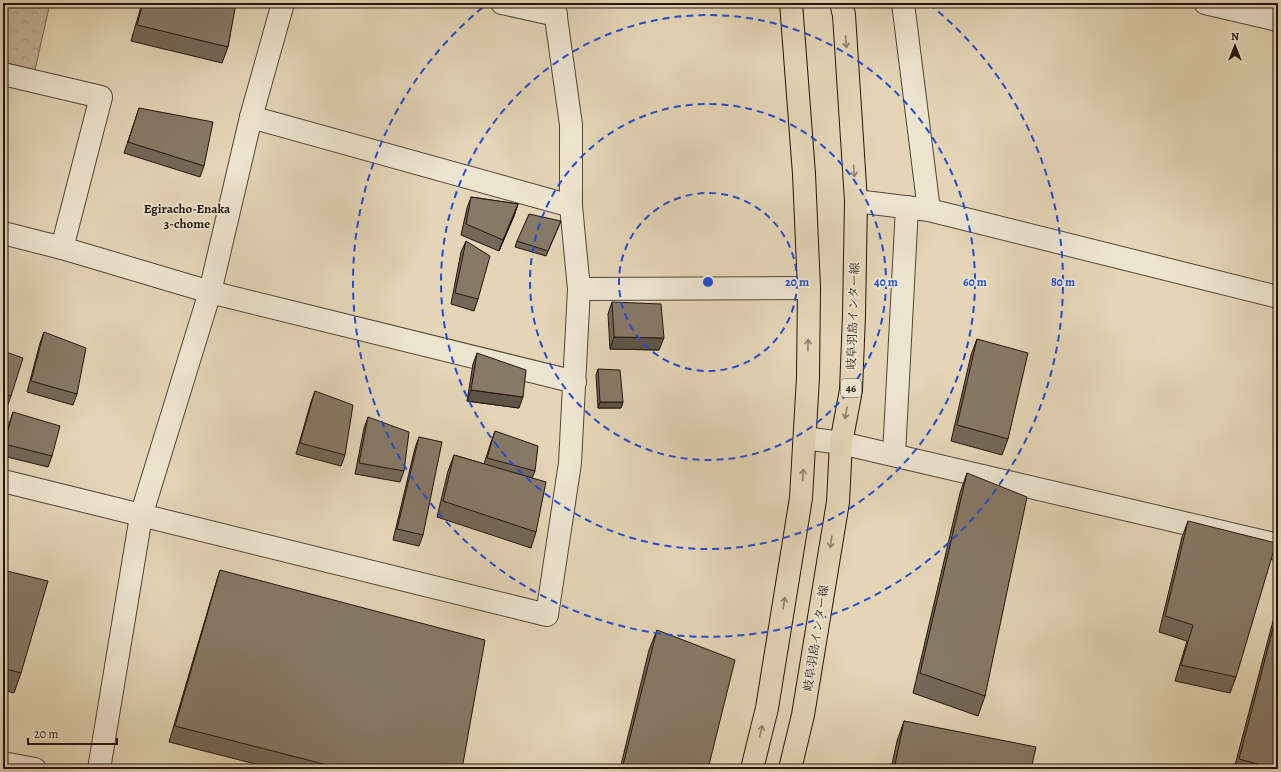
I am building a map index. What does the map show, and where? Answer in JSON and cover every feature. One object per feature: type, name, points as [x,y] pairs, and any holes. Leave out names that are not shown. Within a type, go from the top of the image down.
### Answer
[{"type":"main road","points":[[752,769],[767,708],[801,498],[808,377],[809,288],[804,174],[791,3]]},
{"type":"main road","name":"岐阜羽島インター線","points":[[790,769],[803,715],[838,502],[841,443],[851,390],[856,201],[842,3]]},
{"type":"street","points":[[99,769],[141,516],[210,292],[251,117],[283,3]]},
{"type":"street","points":[[3,481],[547,615],[570,464],[575,382],[579,289],[571,206],[570,125],[555,9],[502,3]]},
{"type":"street","points":[[902,3],[929,210]]},
{"type":"street","points":[[1205,3],[1278,20]]},
{"type":"street","points":[[3,74],[101,97],[62,248]]},
{"type":"street","points":[[251,117],[571,206]]},
{"type":"street","points":[[856,201],[929,210],[1278,297]]},
{"type":"street","points":[[894,455],[907,207]]},
{"type":"street","points":[[3,233],[62,248],[210,292],[575,382]]},
{"type":"street","points":[[579,289],[809,288]]},
{"type":"street","points":[[804,438],[841,443],[1270,543],[1278,550]]},
{"type":"street","points":[[3,763],[35,769]]},
{"type":"green space","points":[[3,3],[50,3],[35,70],[3,62]]},
{"type":"building","points":[[143,3],[236,3],[228,47],[137,25]]},
{"type":"building","points":[[139,108],[213,122],[204,166],[128,142]]},
{"type":"building","points":[[471,197],[518,204],[503,240],[466,224]]},
{"type":"building","points":[[529,214],[561,221],[548,251],[517,241]]},
{"type":"building","points":[[466,241],[490,256],[478,299],[455,293]]},
{"type":"building","points":[[612,302],[661,304],[664,338],[614,337]]},
{"type":"building","points":[[44,332],[86,348],[77,394],[31,381]]},
{"type":"building","points":[[977,339],[1028,353],[1008,439],[957,425]]},
{"type":"building","points":[[3,351],[23,358],[11,396],[3,394]]},
{"type":"building","points":[[477,353],[526,370],[523,397],[471,390]]},
{"type":"building","points":[[598,369],[620,370],[623,402],[600,402]]},
{"type":"building","points":[[315,391],[353,405],[345,455],[300,443]]},
{"type":"building","points":[[13,412],[60,426],[52,456],[4,444]]},
{"type":"building","points":[[368,417],[409,432],[404,471],[359,463]]},
{"type":"building","points":[[495,431],[538,446],[535,471],[487,458]]},
{"type":"building","points":[[419,437],[442,442],[423,535],[397,529]]},
{"type":"building","points":[[454,455],[546,482],[536,532],[443,501]]},
{"type":"building","points":[[967,473],[1027,497],[985,696],[920,673]]},
{"type":"building","points":[[1188,521],[1276,543],[1236,677],[1181,665],[1193,625],[1165,616]]},
{"type":"building","points":[[3,570],[48,581],[21,673],[3,668]]},
{"type":"building","points":[[220,570],[485,640],[462,769],[343,769],[175,726]]},
{"type":"building","points":[[1278,609],[1278,769],[1276,769],[1239,759]]},
{"type":"building","points":[[657,630],[735,660],[708,769],[622,769]]},
{"type":"building","points":[[904,721],[1036,747],[1031,769],[894,769]]},
{"type":"district","name":"Egiracho-Enaka 3-chome","points":[[187,216]]}]
